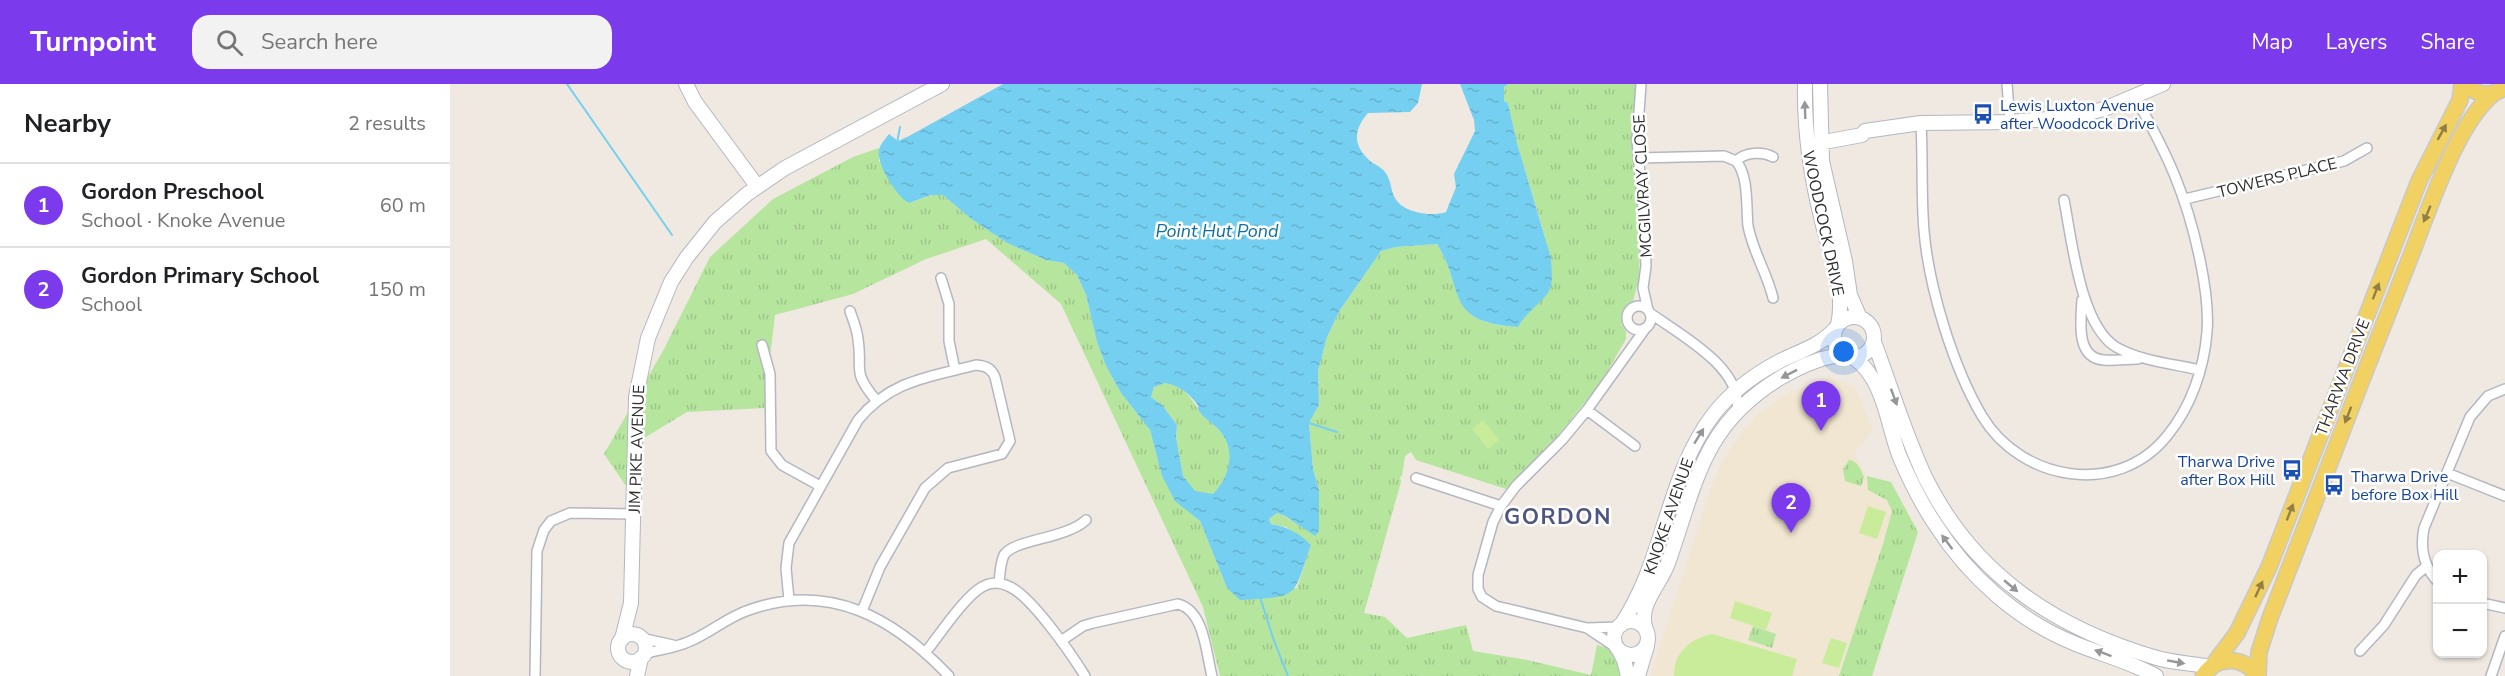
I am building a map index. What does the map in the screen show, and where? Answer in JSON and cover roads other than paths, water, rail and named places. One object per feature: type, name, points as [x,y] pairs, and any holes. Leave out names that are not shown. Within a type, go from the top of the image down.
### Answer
[{"type":"main road","points":[[2464,84],[2474,92],[2501,91]]},
{"type":"main road","name":"THARWA DRIVE","points":[[2209,669],[2237,633],[2273,557],[2419,181],[2460,100],[2464,84]]},
{"type":"main road","name":"THARWA DRIVE","points":[[2258,676],[2262,643],[2270,618],[2394,296],[2457,144],[2473,113],[2501,91]]},
{"type":"main road","points":[[2209,669],[2226,660],[2238,661],[2249,666],[2258,676]]},
{"type":"street","points":[[686,84],[695,102],[757,186]]},
{"type":"street","name":"JIM PIKE AVENUE","points":[[621,639],[631,603],[636,397],[640,367],[652,324],[671,282],[696,245],[725,212],[757,186],[785,168],[942,84]]},
{"type":"street","name":"MCGILVRAY CLOSE","points":[[1633,308],[1643,288],[1646,266],[1638,158],[1637,121],[1641,84]]},
{"type":"street","name":"WOODCOCK DRIVE","points":[[1805,84],[1822,223],[1839,281],[1841,311],[1837,327]]},
{"type":"street","name":"WOODCOCK DRIVE","points":[[1820,84],[1813,139],[1845,261],[1850,295],[1860,318]]},
{"type":"street","points":[[2007,84],[2010,122]]},
{"type":"street","points":[[1813,139],[1860,129],[1865,131],[1921,123],[2010,122],[2073,117],[2104,109],[2163,84]]},
{"type":"street","points":[[1921,123],[1924,234],[1937,301],[1954,354],[1975,402],[1995,434],[2010,449],[2039,466],[2065,474],[2095,474],[2124,467],[2141,458],[2167,436],[2181,418],[2200,370],[2207,333],[2206,300],[2194,230],[2185,199],[2161,142],[2135,97]]},
{"type":"street","name":"TOWERS PLACE","points":[[2185,199],[2344,161],[2367,148]]},
{"type":"street","points":[[1736,161],[1745,154],[1765,154],[1773,157]]},
{"type":"street","points":[[1638,158],[1724,156],[1736,161],[1743,173],[1752,246],[1769,282],[1773,298]]},
{"type":"street","points":[[2064,200],[2082,293],[2081,334],[2088,352],[2095,358],[2104,360],[2137,358],[2164,362]]},
{"type":"street","points":[[2079,274],[2088,310],[2099,332],[2117,347],[2131,354],[2200,370]]},
{"type":"street","points":[[941,279],[949,304],[949,341],[955,370]]},
{"type":"street","name":"MCGILVRAY CLOSE","points":[[1643,288],[1649,312]]},
{"type":"street","points":[[1628,351],[1630,327],[1627,316],[1633,308],[1639,306],[1700,347],[1730,380],[1736,391],[1737,411]]},
{"type":"street","points":[[850,311],[858,339],[858,371],[861,380],[876,400]]},
{"type":"street","points":[[1638,676],[1647,644],[1646,630],[1638,622],[1632,621],[1620,626],[1587,628],[1496,606],[1482,597],[1478,589],[1478,574],[1493,522],[1501,506],[1516,486],[1562,440],[1587,410],[1647,327],[1651,320],[1649,312]]},
{"type":"street","points":[[2156,676],[2074,643],[2044,628],[2016,610],[1977,577],[1954,551],[1931,519],[1900,458],[1871,374],[1834,341],[1837,327],[1848,318],[1860,318],[1866,320],[1873,330],[1874,342],[1912,445],[1934,494],[1973,549],[1996,574],[2049,613],[2078,628],[2157,658],[2209,669]]},
{"type":"street","points":[[1630,327],[1639,330],[1647,327],[1671,327]]},
{"type":"street","name":"KNOKE AVENUE","points":[[1620,626],[1639,596],[1648,575],[1683,468],[1693,446],[1712,416],[1736,391],[1780,361],[1823,342],[1837,327]]},
{"type":"street","points":[[1849,356],[1865,355],[1874,342]]},
{"type":"street","points":[[762,345],[770,374],[771,451],[782,465],[820,486]]},
{"type":"street","name":"KNOKE AVENUE","points":[[1646,630],[1643,614],[1646,604],[1667,566],[1699,467],[1714,438],[1737,411],[1756,394],[1788,374],[1821,359],[1849,356]]},
{"type":"street","points":[[789,600],[786,561],[789,543],[858,420],[876,400],[900,385],[976,365],[985,366],[992,370],[1004,411],[1009,445],[1002,454],[948,468],[926,488],[880,567],[862,611]]},
{"type":"street","points":[[2433,575],[2427,566],[2422,548],[2423,535],[2447,473],[2470,417],[2478,405],[2488,396],[2505,389]]},
{"type":"street","points":[[1736,391],[1756,394]]},
{"type":"street","points":[[1587,410],[1635,446]]},
{"type":"street","points":[[2447,473],[2505,496]]},
{"type":"street","points":[[1416,478],[1501,506]]},
{"type":"street","points":[[535,676],[537,551],[544,530],[560,516],[570,513],[633,514]]},
{"type":"street","points":[[999,583],[1004,556],[1014,546],[1067,533],[1086,520]]},
{"type":"street","points":[[2360,651],[2384,625],[2416,575],[2427,566]]},
{"type":"street","points":[[925,653],[971,595],[989,584],[999,583],[1019,592],[1061,641],[1086,676]]},
{"type":"street","points":[[626,660],[634,661],[689,642],[748,610],[789,600],[830,602],[862,611],[893,627],[949,676]]},
{"type":"street","name":"JIM PIKE AVENUE","points":[[631,603],[640,637]]},
{"type":"street","points":[[1061,641],[1083,626],[1178,604],[1194,614],[1199,624],[1212,676]]},
{"type":"street","points":[[2487,604],[2505,608]]},
{"type":"street","points":[[1620,626],[1614,635],[1628,676]]},
{"type":"street","points":[[1587,628],[1623,654],[1635,655],[1644,650],[1647,644]]},
{"type":"street","points":[[630,676],[626,660],[619,650],[621,639],[628,634],[676,646]]},
{"type":"street","points":[[2491,676],[2505,636]]},
{"type":"street","points":[[637,676],[645,644],[640,637]]},
{"type":"water","name":"Point Hut Pond","points":[[1003,84],[1422,84],[1418,103],[1410,112],[1368,113],[1360,124],[1357,141],[1367,158],[1385,172],[1393,195],[1399,203],[1411,210],[1433,214],[1446,212],[1456,187],[1454,174],[1475,131],[1474,120],[1460,84],[1508,84],[1504,87],[1504,101],[1508,103],[1517,143],[1551,258],[1551,287],[1518,327],[1494,324],[1478,319],[1467,311],[1460,301],[1446,261],[1437,244],[1396,247],[1381,251],[1340,310],[1327,337],[1318,371],[1319,405],[1309,423],[1313,469],[1319,490],[1319,531],[1315,536],[1277,513],[1269,519],[1271,524],[1293,531],[1311,545],[1300,576],[1291,592],[1284,595],[1240,600],[1227,588],[1200,521],[1175,501],[1162,476],[1150,430],[1121,393],[1106,366],[1097,342],[1086,295],[1077,275],[1064,263],[1046,260],[1007,243],[970,218],[943,195],[931,195],[909,203],[904,200],[884,171],[879,150],[889,134],[898,141]],"holes":[[[1165,383],[1174,385],[1189,396],[1198,406],[1201,414],[1218,428],[1225,439],[1229,464],[1219,488],[1213,494],[1195,491],[1183,476],[1176,437],[1177,425],[1162,405],[1151,397],[1154,387]]]},
{"type":"waterway","points":[[567,84],[672,235]]},
{"type":"waterway","points":[[897,143],[900,127]]},
{"type":"waterway","points":[[1309,423],[1337,432]]},
{"type":"waterway","points":[[1260,597],[1288,676]]},
{"type":"place","name":"Lewis Luxton Avenue after Woodcock Drive","points":[[1983,114]]},
{"type":"place","name":"Gordon Preschool","points":[[1821,431]]},
{"type":"place","name":"Tharwa Drive after Box Hill","points":[[2292,470]]},
{"type":"place","name":"Tharwa Drive before Box Hill","points":[[2334,485]]},
{"type":"place","name":"Gordon Primary School","points":[[1791,533]]},
{"type":"district","name":"GORDON","points":[[1558,516]]}]
